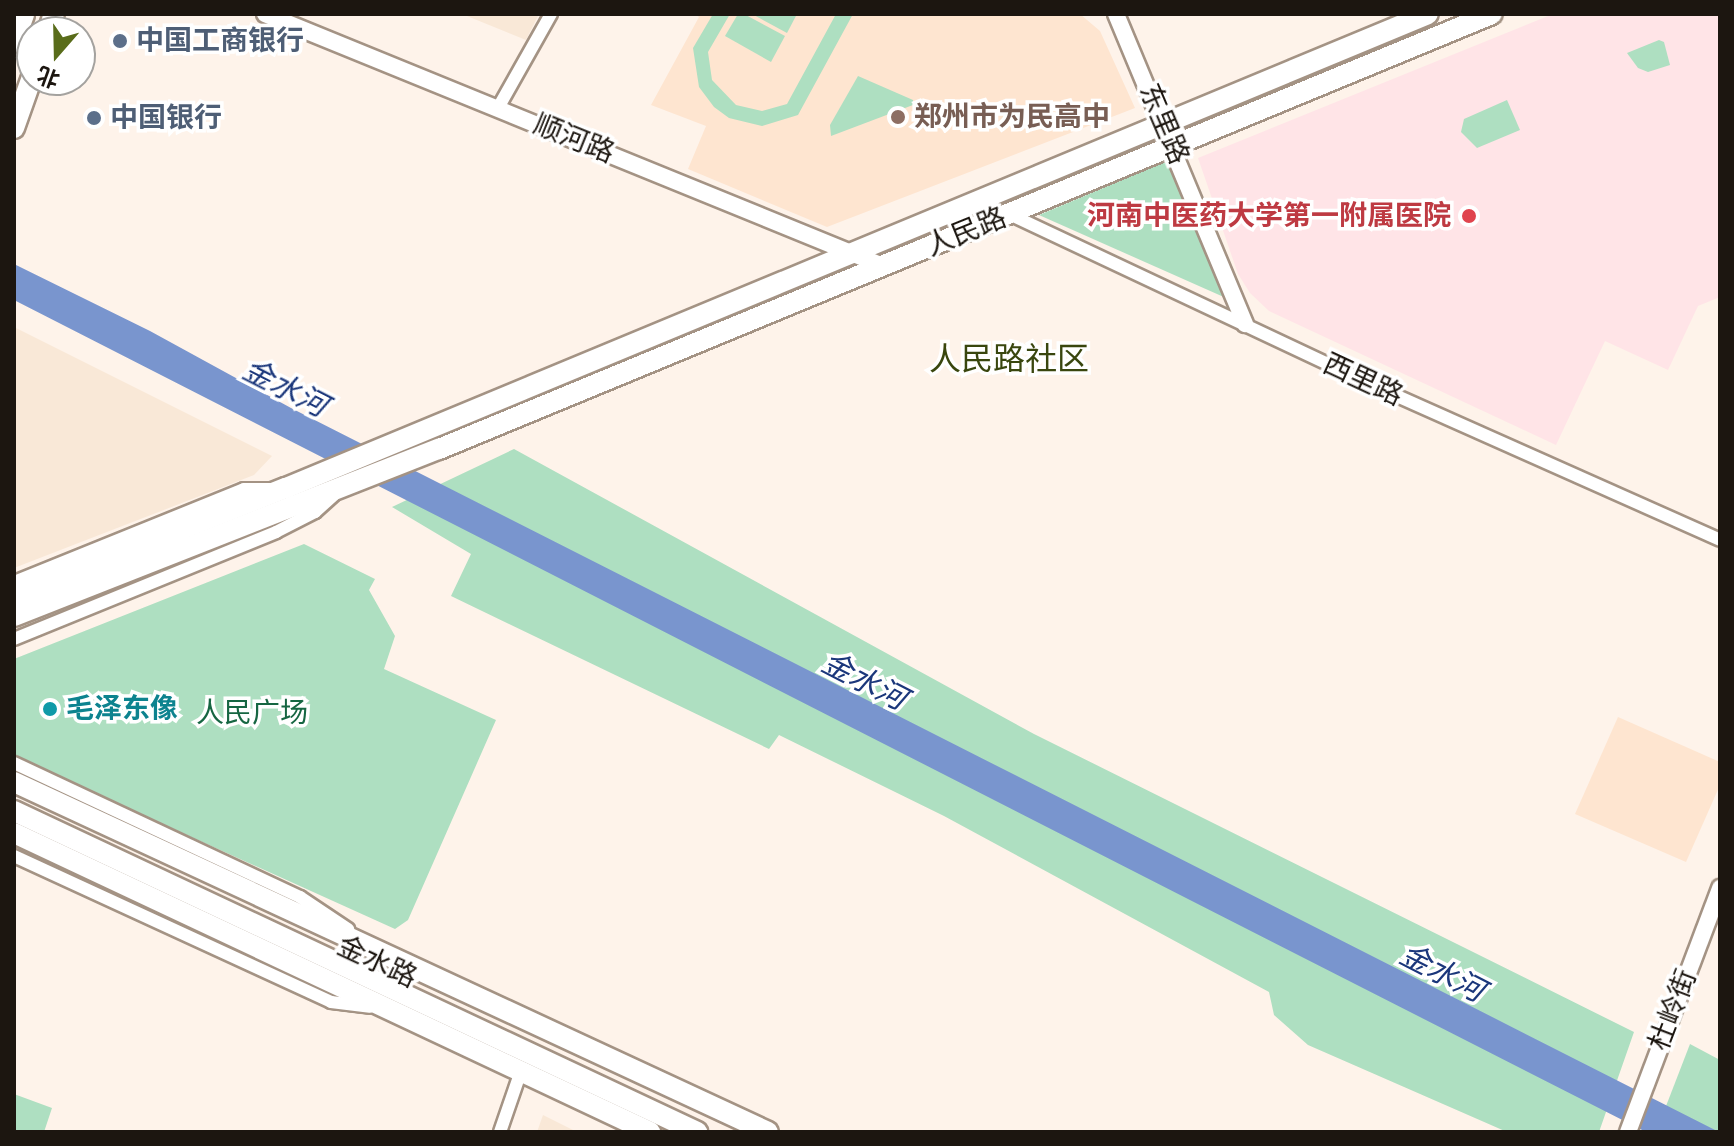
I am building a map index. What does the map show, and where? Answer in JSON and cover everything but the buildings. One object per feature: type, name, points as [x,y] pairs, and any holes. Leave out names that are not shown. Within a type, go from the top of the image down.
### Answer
[{"type":"main road","points":[[14,42],[24,14]]},
{"type":"main road","name":"人民路","points":[[14,596],[286,488],[1428,14]]},
{"type":"main road","name":"人民路","points":[[14,616],[439,449],[1492,14]]},
{"type":"main road","points":[[14,128],[25,96]]},
{"type":"main road","points":[[14,782],[768,1132]]},
{"type":"main road","name":"金水路","points":[[14,791],[737,1131]]},
{"type":"main road","name":"金水路","points":[[14,811],[697,1132]]},
{"type":"main road","points":[[14,833],[650,1132]]},
{"type":"street","name":"顺河路","points":[[265,14],[883,266]]},
{"type":"street","points":[[498,108],[551,14]]},
{"type":"street","name":"东里路","points":[[1117,14],[1245,324]]},
{"type":"street","name":"西里路","points":[[1009,214],[1361,380],[1720,540]]},
{"type":"street","points":[[14,639],[276,532],[315,512],[346,484]]},
{"type":"street","points":[[14,582],[244,489],[286,488]]},
{"type":"street","points":[[14,763],[300,897],[391,957]]},
{"type":"street","points":[[14,856],[331,1002],[390,1009]]},
{"type":"street","name":"杜岭街","points":[[1628,1132],[1720,888]]},
{"type":"street","points":[[500,1132],[521,1071]]},
{"type":"shaded area","points":[[462,14],[539,14],[526,40]]},
{"type":"shaded area","name":"郑州市为民高中","points":[[695,14],[1080,14],[1100,31],[1135,108],[827,227],[688,169],[706,126],[651,105],[699,17]]},
{"type":"shaded area","name":"河南中医药大学第一附属医院","points":[[1553,14],[1720,14],[1720,297],[1698,306],[1668,370],[1605,341],[1556,445],[1269,311],[1250,293],[1238,274],[1198,158]]},
{"type":"shaded area","points":[[14,327],[272,456],[254,475],[14,568]]},
{"type":"shaded area","points":[[1618,717],[1720,762],[1720,785],[1686,862],[1575,814]]},
{"type":"shaded area","points":[[543,1115],[577,1132],[537,1132]]},
{"type":"green space","points":[[713,14],[730,14],[708,52],[712,80],[736,105],[762,111],[787,104],[836,14],[853,14],[798,115],[762,126],[729,118],[714,107],[699,87],[693,48]]},
{"type":"green space","points":[[738,14],[744,14],[785,36],[771,62],[725,36]]},
{"type":"green space","points":[[752,14],[797,14],[787,33]]},
{"type":"green space","points":[[1659,40],[1664,42],[1670,65],[1648,72],[1638,68],[1627,53]]},
{"type":"green space","points":[[858,76],[913,100],[913,105],[831,136],[830,125]]},
{"type":"green space","points":[[1507,100],[1520,130],[1477,148],[1461,132],[1464,119]]},
{"type":"green space","points":[[1170,160],[1226,298],[1039,215]]},
{"type":"green space","points":[[514,449],[1034,734],[1634,1032],[1599,1132],[1507,1132],[1308,1045],[1274,1015],[1269,992],[944,816],[779,735],[769,749],[451,596],[471,554],[392,507]]},
{"type":"green space","name":"人民广场","points":[[304,544],[375,579],[369,590],[395,636],[384,669],[496,720],[408,920],[395,929],[14,757],[14,659]]},
{"type":"green space","points":[[1690,1044],[1720,1060],[1720,1132],[1656,1132]]},
{"type":"green space","points":[[14,1094],[52,1108],[44,1132],[14,1132]]},
{"type":"water","points":[[14,264],[150,331],[291,408],[1719,1132],[1646,1132],[1188,899],[14,300]]},
{"type":"place","name":"中国工商银行","points":[[120,41]]},
{"type":"place","name":"郑州市为民高中","points":[[898,117]]},
{"type":"place","name":"中国银行","points":[[94,118]]},
{"type":"place","name":"河南中医药大学第一附属医院","points":[[1469,216]]},
{"type":"place","name":"毛泽东像","points":[[50,709]]},
{"type":"district","name":"人民路社区","points":[[1009,359]]},
{"type":"water label","name":"金水河","points":[[285,388]]},
{"type":"water label","name":"金水河","points":[[864,681]]},
{"type":"water label","name":"金水河","points":[[1442,973]]}]
